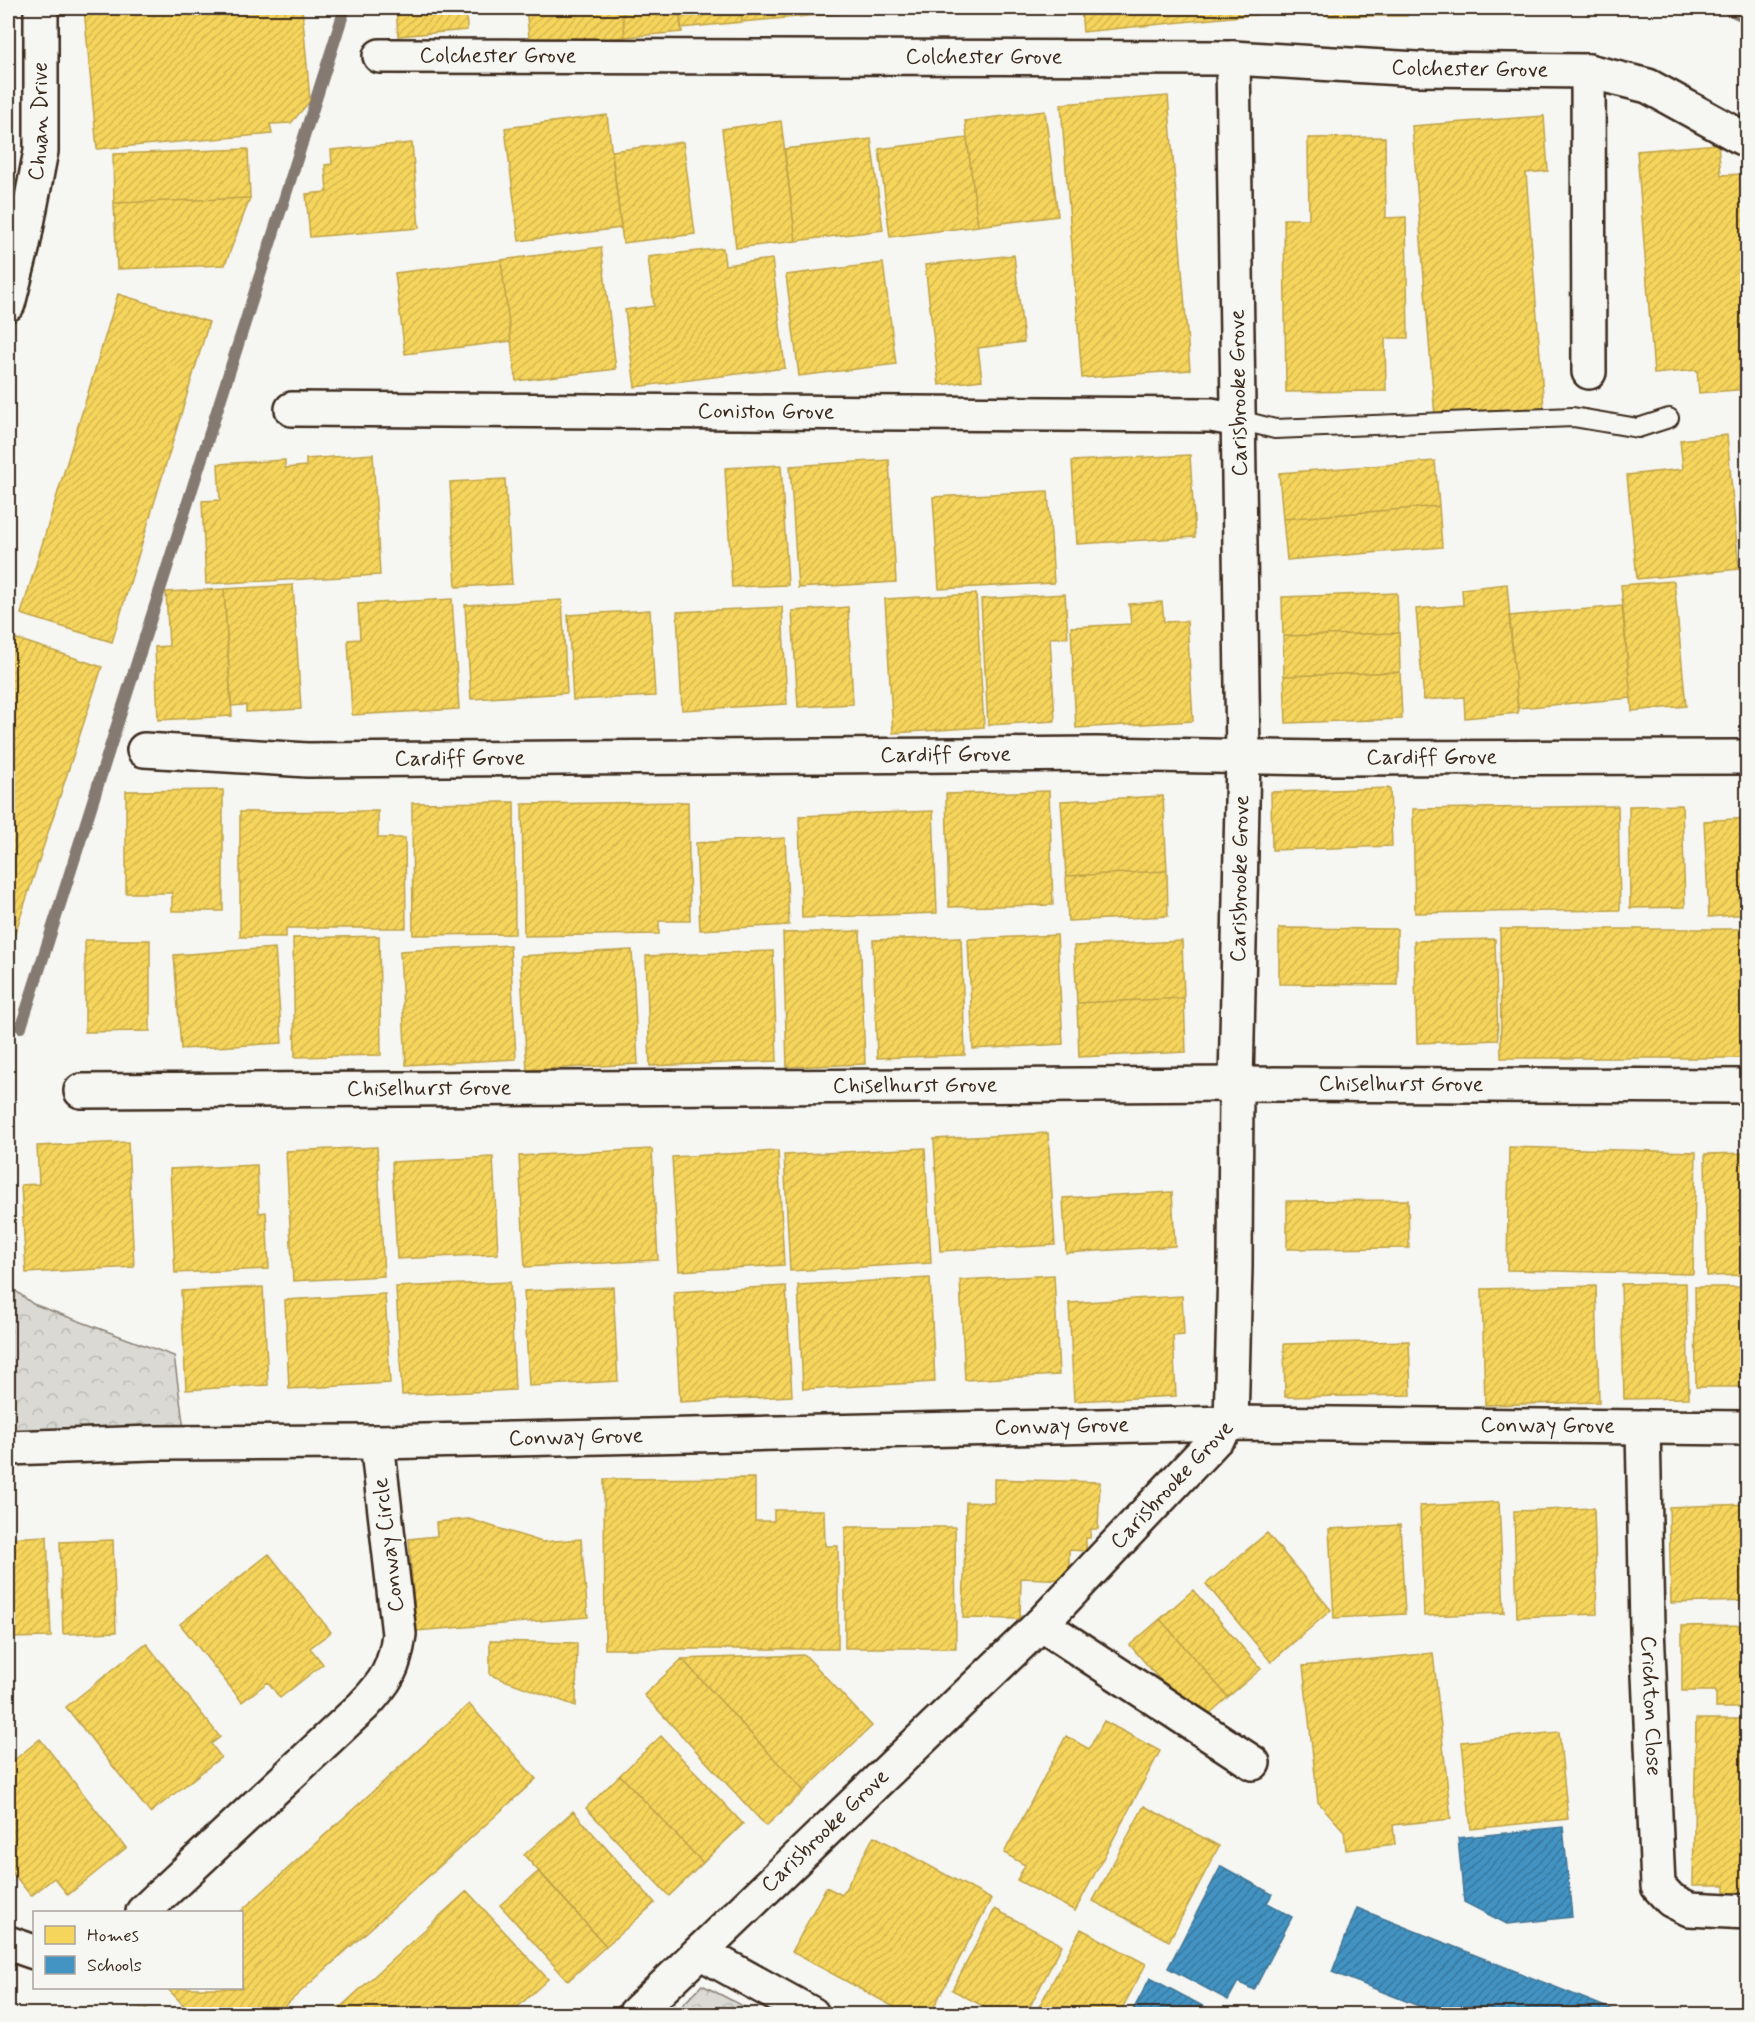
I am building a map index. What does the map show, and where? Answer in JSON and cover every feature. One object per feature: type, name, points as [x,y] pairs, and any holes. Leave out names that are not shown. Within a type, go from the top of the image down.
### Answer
[{"type":"street","name":"Chuan Drive","points":[[8,304],[15,243],[41,151],[41,8]]},
{"type":"street","name":"Colchester Grove","points":[[380,56],[1233,58],[1416,69],[1588,71],[1648,86],[1748,141]]},
{"type":"street","name":"Carisbrooke Grove","points":[[635,2014],[1041,1624],[1231,1423],[1243,756],[1233,58]]},
{"type":"street","points":[[1588,71],[1590,372]]},
{"type":"street","name":"Coniston Grove","points":[[292,409],[1199,415],[1239,420]]},
{"type":"street","name":"Cardiff Grove","points":[[144,750],[307,760],[1084,754],[1313,758],[1748,757]]},
{"type":"street","name":"Chiselhurst Grove","points":[[81,1091],[1236,1084],[1748,1086]]},
{"type":"street","name":"Conway Grove","points":[[377,1442],[1231,1423],[1748,1428]]},
{"type":"street","name":"Crichton Close","points":[[1643,1427],[1647,1627],[1658,1886],[1671,1900],[1689,1910],[1748,1912]]},
{"type":"street","points":[[8,1448],[152,1443],[377,1442]]},
{"type":"street","name":"Conway Circle","points":[[144,1911],[363,1706],[390,1674],[395,1660],[399,1634],[377,1442]]},
{"type":"street","points":[[1041,1624],[1253,1763]]},
{"type":"street","points":[[8,1942],[33,1952]]},
{"type":"street","points":[[700,1952],[812,2014]]},
{"type":"lane","points":[[1239,420],[1275,429],[1573,417],[1638,428],[1669,418]]},
{"type":"green space","points":[[8,1285],[33,1304],[174,1356],[185,1437],[8,1441]]},
{"type":"green space","points":[[702,1985],[758,2014],[674,2014]]},
{"type":"building: Homes","points":[[84,8],[302,8],[310,101],[291,123],[270,124],[272,134],[97,149]]},
{"type":"building: Homes","points":[[396,8],[466,8],[467,30],[398,36]]},
{"type":"building: Homes","points":[[526,8],[622,8],[625,37],[530,47]]},
{"type":"building: Homes","points":[[622,8],[679,8],[682,32],[625,37]]},
{"type":"building: Homes","points":[[679,8],[741,8],[742,22],[681,28]]},
{"type":"building: Homes","points":[[741,8],[885,8],[885,9],[742,22]]},
{"type":"building: Homes","points":[[1081,8],[1292,8],[1292,11],[1083,32]]},
{"type":"building: Homes","points":[[1328,8],[1364,8],[1364,16],[1328,16]]},
{"type":"building: Homes","points":[[1364,8],[1407,8],[1407,16],[1364,16]]},
{"type":"building: Homes","points":[[1168,96],[1190,370],[1082,378],[1061,104]]},
{"type":"building: Homes","points":[[1045,111],[1058,216],[978,226],[965,121]]},
{"type":"building: Homes","points":[[607,115],[621,228],[519,241],[505,128]]},
{"type":"building: Homes","points":[[1544,116],[1548,171],[1526,173],[1544,408],[1435,417],[1412,126]]},
{"type":"building: Homes","points":[[781,121],[796,241],[736,248],[722,129]]},
{"type":"building: Homes","points":[[1385,137],[1386,218],[1406,217],[1408,338],[1385,338],[1386,391],[1286,392],[1284,219],[1309,219],[1308,138]]},
{"type":"building: Homes","points":[[967,138],[978,226],[890,237],[879,149]]},
{"type":"building: Homes","points":[[871,139],[883,230],[796,241],[784,149]]},
{"type":"building: Homes","points":[[683,142],[695,234],[623,243],[612,151]]},
{"type":"building: Homes","points":[[412,143],[419,228],[310,237],[306,194],[327,192],[325,165],[332,164],[331,150]]},
{"type":"building: Homes","points":[[1718,144],[1721,175],[1744,174],[1748,212],[1748,389],[1699,393],[1697,370],[1654,374],[1637,151]]},
{"type":"building: Homes","points":[[248,149],[250,198],[114,203],[113,154]]},
{"type":"building: Homes","points":[[250,198],[225,265],[117,269],[114,203]]},
{"type":"building: Homes","points":[[601,247],[616,369],[516,381],[501,260]]},
{"type":"building: Homes","points":[[723,248],[725,265],[772,259],[785,368],[635,387],[625,310],[654,306],[648,257]]},
{"type":"building: Homes","points":[[1014,255],[1024,342],[978,348],[982,380],[939,385],[925,265]]},
{"type":"building: Homes","points":[[501,260],[511,341],[405,354],[395,273]]},
{"type":"building: Homes","points":[[883,263],[896,364],[799,376],[786,275]]},
{"type":"building: Homes","points":[[118,294],[209,322],[112,642],[21,614]]},
{"type":"building: Homes","points":[[1727,435],[1739,569],[1637,579],[1627,475],[1683,469],[1680,440]]},
{"type":"building: Homes","points":[[373,454],[380,575],[206,584],[202,501],[220,500],[218,464],[285,460],[285,468],[306,466],[306,459]]},
{"type":"building: Homes","points":[[1190,455],[1195,537],[1077,544],[1072,461]]},
{"type":"building: Homes","points":[[889,460],[896,582],[798,588],[790,466]]},
{"type":"building: Homes","points":[[1435,461],[1439,506],[1283,519],[1279,473]]},
{"type":"building: Homes","points":[[781,465],[788,585],[732,587],[725,468]]},
{"type":"building: Homes","points":[[505,479],[512,584],[456,587],[450,482]]},
{"type":"building: Homes","points":[[1048,491],[1054,583],[939,589],[933,497]]},
{"type":"building: Homes","points":[[1439,506],[1442,547],[1287,560],[1283,519]]},
{"type":"building: Homes","points":[[1674,581],[1686,706],[1632,711],[1621,585]]},
{"type":"building: Homes","points":[[1507,584],[1518,713],[1465,718],[1464,697],[1424,700],[1416,609],[1463,605],[1462,589]]},
{"type":"building: Homes","points":[[293,585],[301,709],[246,712],[246,705],[231,706],[224,589]]},
{"type":"building: Homes","points":[[224,589],[232,716],[158,720],[155,647],[169,646],[166,592]]},
{"type":"building: Homes","points":[[1397,593],[1399,633],[1283,636],[1282,597]]},
{"type":"building: Homes","points":[[976,594],[984,727],[893,733],[885,599]]},
{"type":"building: Homes","points":[[1065,594],[1068,637],[1050,638],[1055,721],[988,725],[981,599]]},
{"type":"building: Homes","points":[[452,599],[459,709],[352,715],[348,640],[360,639],[358,604]]},
{"type":"building: Homes","points":[[562,600],[567,693],[471,699],[465,605]]},
{"type":"building: Homes","points":[[1162,602],[1164,622],[1187,621],[1193,721],[1076,728],[1071,627],[1131,624],[1129,604]]},
{"type":"building: Homes","points":[[1622,606],[1631,698],[1518,708],[1509,616]]},
{"type":"building: Homes","points":[[782,607],[787,704],[682,710],[677,612]]},
{"type":"building: Homes","points":[[848,607],[853,704],[798,707],[792,611]]},
{"type":"building: Homes","points":[[650,610],[655,696],[573,700],[568,615]]},
{"type":"building: Homes","points":[[1399,633],[1400,672],[1284,676],[1283,636]]},
{"type":"building: Homes","points":[[11,637],[102,667],[8,955],[8,646]]},
{"type":"building: Homes","points":[[1400,672],[1402,719],[1286,723],[1284,676]]},
{"type":"building: Homes","points":[[1390,788],[1392,846],[1272,850],[1271,792]]},
{"type":"building: Homes","points":[[223,790],[223,911],[172,911],[172,893],[126,893],[126,791]]},
{"type":"building: Homes","points":[[1049,791],[1053,905],[949,907],[946,794]]},
{"type":"building: Homes","points":[[1163,796],[1167,871],[1066,876],[1061,801]]},
{"type":"building: Homes","points":[[514,802],[515,934],[413,935],[412,803]]},
{"type":"building: Homes","points":[[688,802],[690,921],[659,921],[659,934],[524,936],[522,804]]},
{"type":"building: Homes","points":[[1682,805],[1685,907],[1630,908],[1629,806]]},
{"type":"building: Homes","points":[[1618,806],[1620,910],[1415,913],[1413,809]]},
{"type":"building: Homes","points":[[378,811],[378,838],[405,838],[406,928],[286,928],[286,937],[240,937],[240,812]]},
{"type":"building: Homes","points":[[933,811],[937,913],[802,918],[799,816]]},
{"type":"building: Homes","points":[[1748,818],[1748,914],[1709,917],[1704,821]]},
{"type":"building: Homes","points":[[785,838],[789,925],[700,930],[696,843]]},
{"type":"building: Homes","points":[[1167,871],[1168,916],[1068,921],[1066,876]]},
{"type":"building: Homes","points":[[1279,928],[1397,929],[1397,985],[1279,984]]},
{"type":"building: Homes","points":[[1500,929],[1748,929],[1748,1058],[1501,1058]]},
{"type":"building: Homes","points":[[860,931],[865,1064],[787,1067],[783,933]]},
{"type":"building: Homes","points":[[1057,935],[1063,1044],[973,1049],[968,939]]},
{"type":"building: Homes","points":[[379,936],[381,1055],[295,1057],[293,938]]},
{"type":"building: Homes","points":[[961,937],[965,1055],[877,1058],[873,940]]},
{"type":"building: Homes","points":[[1495,939],[1498,1040],[1417,1043],[1414,941]]},
{"type":"building: Homes","points":[[85,940],[150,940],[150,1031],[85,1032]]},
{"type":"building: Homes","points":[[1182,941],[1184,998],[1077,1003],[1074,946]]},
{"type":"building: Homes","points":[[510,945],[516,1059],[406,1065],[400,951]]},
{"type":"building: Homes","points":[[275,948],[282,1043],[181,1049],[174,955]]},
{"type":"building: Homes","points":[[632,950],[638,1064],[527,1070],[520,956]]},
{"type":"building: Homes","points":[[773,951],[777,1061],[650,1066],[646,956]]},
{"type":"building: Homes","points":[[1184,998],[1186,1052],[1079,1057],[1077,1003]]},
{"type":"building: Homes","points":[[1048,1133],[1055,1245],[940,1251],[934,1139]]},
{"type":"building: Homes","points":[[128,1142],[134,1267],[26,1273],[21,1185],[39,1184],[37,1146]]},
{"type":"building: Homes","points":[[377,1147],[384,1276],[293,1281],[286,1151]]},
{"type":"building: Homes","points":[[1509,1147],[1696,1152],[1693,1274],[1507,1270]]},
{"type":"building: Homes","points":[[925,1148],[931,1263],[790,1271],[784,1155]]},
{"type":"building: Homes","points":[[652,1149],[658,1260],[525,1267],[519,1156]]},
{"type":"building: Homes","points":[[778,1151],[784,1265],[679,1271],[672,1157]]},
{"type":"building: Homes","points":[[1748,1153],[1748,1275],[1707,1276],[1705,1154]]},
{"type":"building: Homes","points":[[493,1157],[498,1254],[397,1259],[392,1162]]},
{"type":"building: Homes","points":[[257,1165],[259,1213],[266,1212],[269,1269],[175,1273],[170,1169]]},
{"type":"building: Homes","points":[[1172,1192],[1175,1246],[1066,1253],[1063,1198]]},
{"type":"building: Homes","points":[[1408,1200],[1409,1248],[1287,1249],[1287,1201]]},
{"type":"building: Homes","points":[[1054,1275],[1059,1375],[965,1380],[960,1280]]},
{"type":"building: Homes","points":[[930,1278],[935,1382],[803,1389],[798,1285]]},
{"type":"building: Homes","points":[[510,1282],[515,1390],[402,1395],[396,1287]]},
{"type":"building: Homes","points":[[1686,1283],[1689,1398],[1624,1399],[1621,1284]]},
{"type":"building: Homes","points":[[786,1286],[792,1396],[680,1402],[674,1292]]},
{"type":"building: Homes","points":[[1596,1286],[1599,1402],[1485,1405],[1482,1289]]},
{"type":"building: Homes","points":[[263,1287],[268,1385],[186,1390],[181,1291]]},
{"type":"building: Homes","points":[[613,1287],[618,1381],[529,1386],[524,1291]]},
{"type":"building: Homes","points":[[1695,1287],[1748,1287],[1748,1387],[1696,1387]]},
{"type":"building: Homes","points":[[385,1294],[390,1383],[289,1389],[285,1300]]},
{"type":"building: Homes","points":[[1182,1296],[1184,1335],[1173,1336],[1176,1396],[1074,1401],[1069,1303]]},
{"type":"building: Homes","points":[[1409,1341],[1411,1395],[1285,1397],[1284,1344]]},
{"type":"building: Homes","points":[[755,1478],[755,1521],[774,1521],[774,1510],[824,1510],[825,1546],[838,1546],[838,1649],[605,1649],[604,1479]]},
{"type":"building: Homes","points":[[994,1479],[1100,1482],[1098,1529],[1091,1529],[1090,1538],[1086,1538],[1086,1551],[1069,1550],[1069,1580],[1021,1578],[1020,1619],[963,1618],[966,1502],[994,1503]]},
{"type":"building: Homes","points":[[1499,1502],[1504,1613],[1424,1616],[1420,1506]]},
{"type":"building: Homes","points":[[1748,1504],[1748,1601],[1671,1603],[1669,1507]]},
{"type":"building: Homes","points":[[1594,1508],[1597,1614],[1517,1617],[1514,1511]]},
{"type":"building: Homes","points":[[469,1519],[542,1542],[581,1539],[588,1617],[416,1631],[409,1539],[437,1536],[436,1522]]},
{"type":"building: Homes","points":[[1400,1525],[1405,1614],[1334,1618],[1329,1529]]},
{"type":"building: Homes","points":[[845,1527],[955,1527],[956,1648],[845,1648]]},
{"type":"building: Homes","points":[[1267,1533],[1331,1610],[1271,1662],[1206,1584]]},
{"type":"building: Homes","points":[[47,1536],[51,1637],[8,1638],[8,1538]]},
{"type":"building: Homes","points":[[113,1540],[116,1632],[63,1634],[60,1542]]},
{"type":"building: Homes","points":[[269,1554],[331,1632],[310,1648],[323,1664],[280,1698],[268,1682],[242,1702],[180,1624]]},
{"type":"building: Homes","points":[[1193,1590],[1261,1669],[1228,1697],[1160,1619]]},
{"type":"building: Homes","points":[[1160,1619],[1228,1697],[1198,1724],[1130,1645]]},
{"type":"building: Homes","points":[[1748,1625],[1748,1708],[1716,1708],[1716,1691],[1682,1691],[1682,1626]]},
{"type":"building: Homes","points":[[490,1641],[577,1643],[576,1706],[490,1675]]},
{"type":"building: Homes","points":[[146,1643],[220,1737],[211,1744],[221,1757],[150,1813],[66,1707]]},
{"type":"building: Homes","points":[[1433,1653],[1451,1819],[1393,1825],[1395,1844],[1346,1850],[1344,1831],[1318,1802],[1303,1666]]},
{"type":"building: Homes","points":[[805,1655],[872,1726],[804,1791],[682,1659]]},
{"type":"building: Homes","points":[[682,1659],[804,1791],[766,1826],[644,1695]]},
{"type":"building: Homes","points":[[469,1704],[536,1779],[276,2014],[192,2014],[168,1989],[243,1989],[243,1911],[241,1911]]},
{"type":"building: Homes","points":[[1696,1719],[1748,1719],[1748,1911],[1725,1910],[1725,1885],[1693,1885]]},
{"type":"building: Homes","points":[[1104,1721],[1160,1751],[1075,1911],[1017,1880],[1025,1865],[1004,1853],[1066,1736],[1089,1749]]},
{"type":"building: Homes","points":[[1559,1732],[1568,1819],[1471,1829],[1462,1742]]},
{"type":"building: Homes","points":[[661,1736],[743,1824],[703,1863],[620,1775]]},
{"type":"building: Homes","points":[[40,1739],[126,1848],[68,1895],[54,1878],[31,1896],[8,1867],[8,1765]]},
{"type":"building: Homes","points":[[620,1775],[703,1863],[669,1896],[586,1808]]},
{"type":"building: Homes","points":[[1144,1806],[1219,1846],[1169,1941],[1093,1901]]},
{"type":"building: Homes","points":[[573,1811],[655,1903],[606,1946],[524,1855]]},
{"type":"building: Homes","points":[[874,1836],[991,1899],[930,2014],[907,2014],[792,1952],[826,1887],[842,1895]]},
{"type":"building: Homes","points":[[539,1871],[606,1946],[568,1981],[500,1905]]},
{"type":"building: Homes","points":[[467,1891],[548,1979],[510,2014],[333,2014]]},
{"type":"building: Homes","points":[[995,1909],[1062,1945],[1026,2014],[998,2014],[952,1990]]},
{"type":"building: Homes","points":[[1081,1929],[1146,1964],[1119,2014],[1035,2014]]},
{"type":"building: Homes","points":[[147,2010],[148,2014],[96,2014]]},
{"type":"building: Schools","points":[[1563,1827],[1572,1917],[1507,1924],[1464,1902],[1458,1838]]},
{"type":"building: Schools","points":[[1221,1866],[1272,1894],[1267,1903],[1292,1917],[1254,1990],[1238,1982],[1228,2000],[1168,1968]]},
{"type":"building: Schools","points":[[1357,1908],[1623,2014],[1439,2014],[1332,1972]]},
{"type":"building: Schools","points":[[1150,1978],[1214,2012],[1213,2014],[1131,2014]]},
{"type":"waterway","points":[[21,1027],[345,8]]},
{"type":"waterway","points":[[1726,8],[1748,18]]}]
